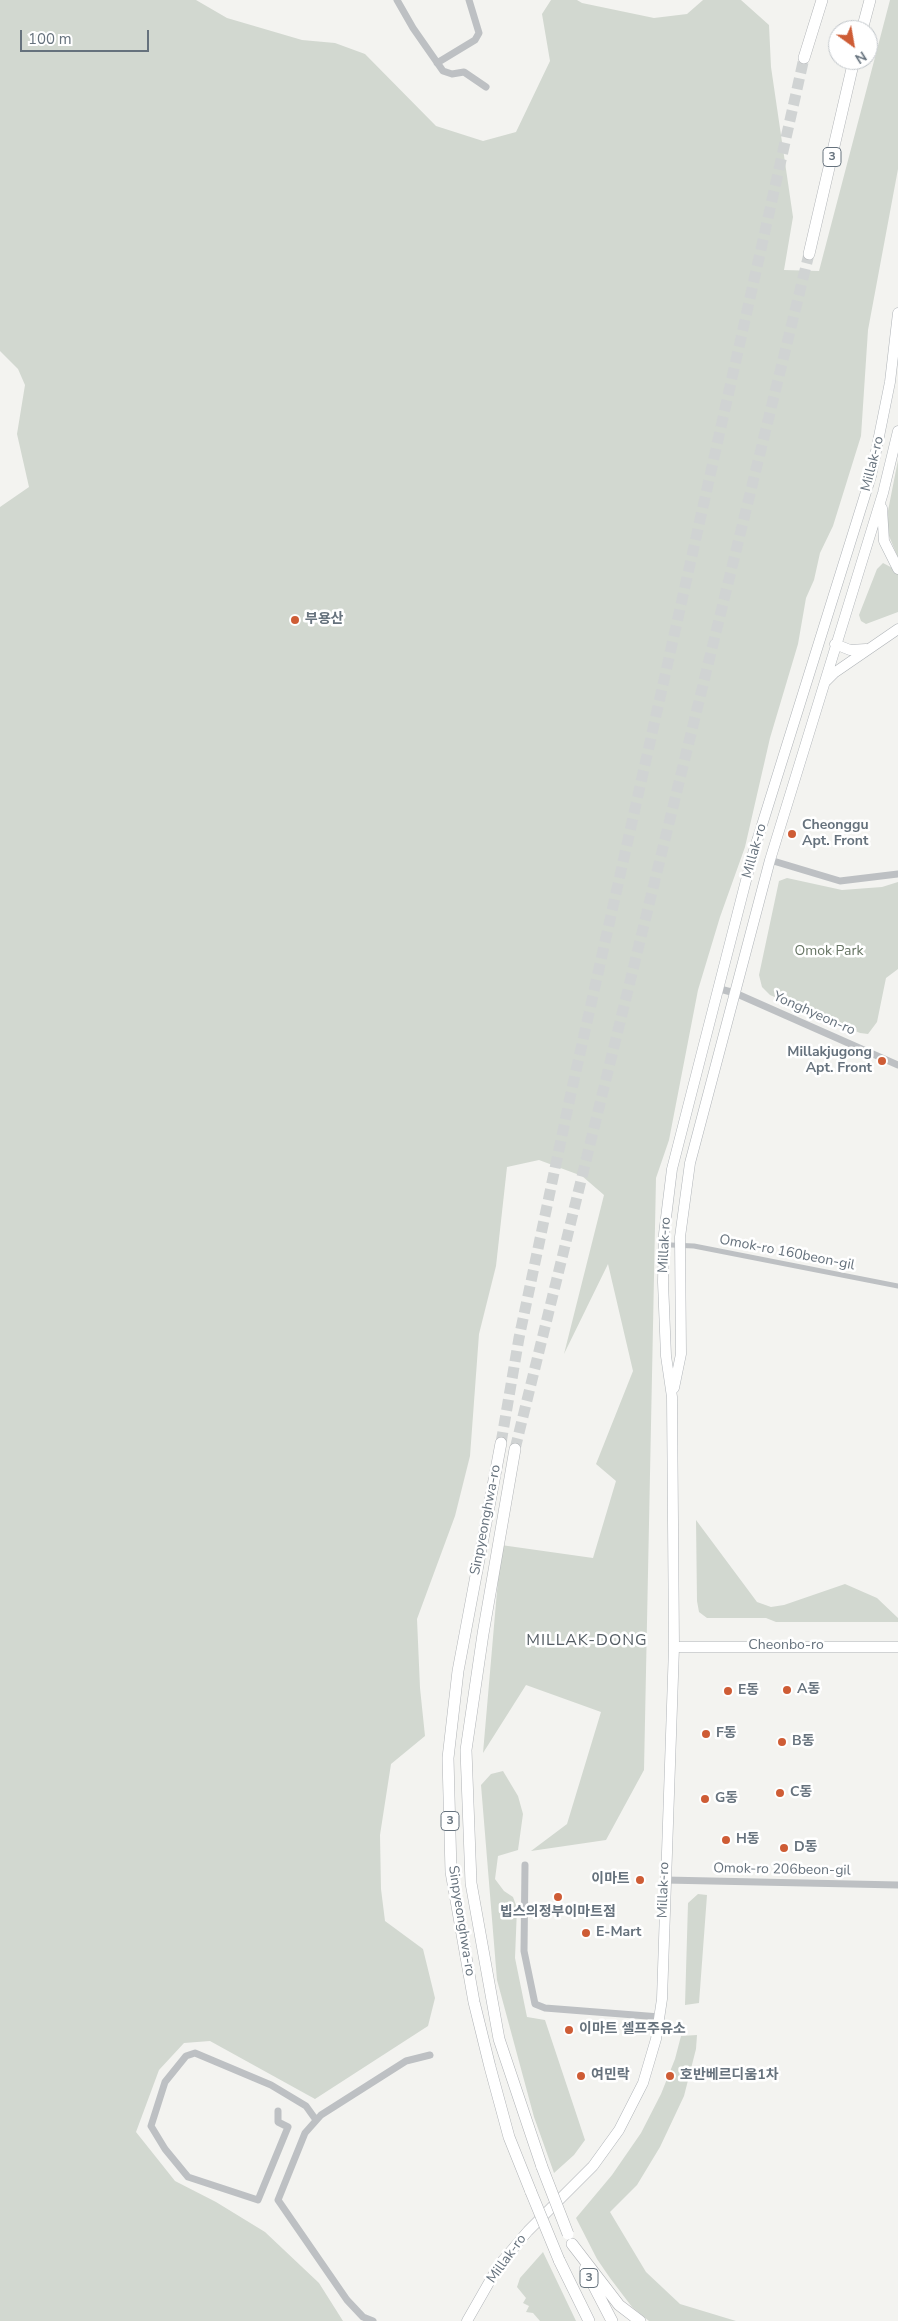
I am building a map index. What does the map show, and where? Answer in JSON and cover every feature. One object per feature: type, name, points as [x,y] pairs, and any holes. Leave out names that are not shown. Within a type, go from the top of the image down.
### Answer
[{"type":"highway","points":[[804,58],[822,0]]},
{"type":"highway","points":[[865,20],[870,0]]},
{"type":"highway","name":"3","points":[[809,254],[852,70]]},
{"type":"highway","name":"Sinpyeonghwa-ro","points":[[501,1443],[456,1690],[448,1758],[451,1872],[474,2002],[509,2137],[559,2260],[589,2321]]},
{"type":"highway","name":"Sinpyeonghwa-ro","points":[[515,1449],[483,1634],[466,1750],[472,1883],[499,2039],[542,2167],[570,2239],[612,2321]]},
{"type":"highway","points":[[570,2239],[619,2304],[640,2321]]},
{"type":"main road","name":"Millak-ro","points":[[467,2321],[500,2265],[528,2231],[593,2166],[619,2130],[643,2083],[656,2039],[660,2017],[674,1647],[672,1397],[666,1356],[663,1291],[665,1225],[672,1170],[755,848],[871,476],[890,382],[898,313]]},
{"type":"main road","name":"Millak-ro","points":[[672,1397],[681,1354],[680,1237],[686,1187],[770,860],[883,493],[898,430]]},
{"type":"main road","points":[[883,493],[882,530],[888,551],[898,569]]},
{"type":"main road","points":[[822,688],[834,672],[898,629]]},
{"type":"main road","points":[[835,644],[850,650],[868,649]]},
{"type":"main road","name":"Cheonbo-ro","points":[[674,1647],[898,1647]]},
{"type":"street","points":[[398,0],[413,28],[442,71],[452,74],[464,72],[486,87]]},
{"type":"street","points":[[437,63],[474,40],[479,34],[469,0]]},
{"type":"street","points":[[770,860],[840,881],[898,874]]},
{"type":"street","name":"Yonghyeon-ro","points":[[720,988],[898,1065]]},
{"type":"street","name":"Omok-ro 160beon-gil","points":[[671,1245],[694,1246],[898,1286]]},
{"type":"street","points":[[525,1865],[524,1951],[535,2004],[545,2008],[660,2017]]},
{"type":"street","name":"Omok-ro 206beon-gil","points":[[665,1880],[898,1885]]},
{"type":"street","points":[[278,2111],[278,2122],[288,2127],[258,2200],[188,2177],[165,2149],[151,2126],[165,2082],[186,2056],[195,2053],[271,2084],[306,2106],[316,2120]]},
{"type":"street","points":[[373,2321],[363,2317],[347,2300],[278,2200],[305,2133],[321,2115],[406,2061],[430,2055]]},
{"type":"green space","points":[[0,0],[196,0],[227,18],[302,40],[335,43],[365,54],[436,126],[483,141],[516,132],[550,61],[542,14],[551,0],[577,0],[582,3],[654,18],[687,14],[703,0],[741,0],[769,25],[771,67],[793,217],[784,270],[819,271],[872,70],[878,70],[878,46],[890,0],[898,0],[898,169],[868,330],[861,436],[833,526],[820,553],[814,580],[806,598],[798,644],[770,738],[745,847],[720,917],[698,990],[669,1140],[656,1178],[644,1770],[606,1840],[531,1851],[567,1824],[601,1712],[526,1685],[483,1753],[501,1545],[593,1558],[616,1481],[596,1464],[633,1371],[608,1264],[564,1354],[604,1195],[582,1176],[539,1160],[507,1167],[496,1266],[479,1334],[470,1456],[455,1516],[417,1619],[420,1688],[425,1736],[391,1764],[380,1835],[381,1889],[385,1921],[423,1949],[435,1998],[428,2026],[315,2099],[210,2041],[184,2043],[159,2070],[136,2132],[175,2181],[216,2202],[265,2232],[319,2283],[343,2321],[0,2321],[0,507],[29,487],[17,434],[25,385],[18,369],[0,351]]},
{"type":"green space","points":[[898,460],[898,558],[885,526]]},
{"type":"green space","points":[[883,563],[898,571],[898,612],[866,624],[861,621],[859,615],[877,569]]},
{"type":"green space","name":"Omok Park","points":[[787,878],[842,890],[882,887],[898,882],[898,969],[886,978],[877,1022],[868,1034],[860,1033],[770,995],[762,987],[759,975],[779,881]]},
{"type":"green space","points":[[696,1520],[757,1602],[771,1607],[784,1605],[845,1584],[877,1598],[898,1618],[898,1622],[776,1622],[766,1618],[707,1618],[699,1612],[697,1601]]},
{"type":"green space","points":[[503,1771],[518,1796],[523,1814],[518,1850],[498,1856],[495,1879],[504,1891],[513,1897],[517,1908],[515,1958],[527,2017],[545,2020],[585,2140],[574,2155],[554,2173],[534,2117],[497,1980],[481,1785],[491,1774]]},
{"type":"green space","points":[[698,1894],[707,1895],[699,2003],[685,2005],[688,1903]]},
{"type":"green space","points":[[697,2035],[696,2049],[684,2096],[660,2147],[637,2185],[610,2212],[646,2272],[680,2304],[736,2321],[649,2321],[632,2307],[610,2278],[597,2259],[576,2218],[612,2175],[641,2133],[661,2094],[675,2059],[681,2036]]},
{"type":"green space","points":[[543,2252],[576,2321],[540,2321],[533,2313],[526,2312],[529,2306],[523,2303],[526,2298],[517,2287],[520,2278]]},
{"type":"tunnel","points":[[501,1443],[519,1338],[571,1093],[804,58]]},
{"type":"tunnel","points":[[515,1449],[809,254]]},
{"type":"place","name":"부용산","points":[[295,620]]},
{"type":"place","name":"Cheonggu Apt. Front","points":[[792,834]]},
{"type":"place","name":"Millakjugong Apt. Front","points":[[882,1061]]},
{"type":"place","name":"A동","points":[[787,1690]]},
{"type":"place","name":"E동","points":[[728,1691]]},
{"type":"place","name":"F동","points":[[706,1734]]},
{"type":"place","name":"B동","points":[[782,1742]]},
{"type":"place","name":"C동","points":[[780,1793]]},
{"type":"place","name":"G동","points":[[705,1799]]},
{"type":"place","name":"H동","points":[[726,1840]]},
{"type":"place","name":"D동","points":[[784,1848]]},
{"type":"place","name":"이마트","points":[[640,1880]]},
{"type":"place","name":"빕스의정부이마트점","points":[[558,1897]]},
{"type":"place","name":"E-Mart","points":[[586,1933]]},
{"type":"place","name":"이마트 셀프주유소","points":[[569,2030]]},
{"type":"place","name":"여민락","points":[[581,2076]]},
{"type":"place","name":"호반베르디움1차","points":[[670,2076]]},
{"type":"district","name":"MILLAK-DONG","points":[[587,1641]]}]
